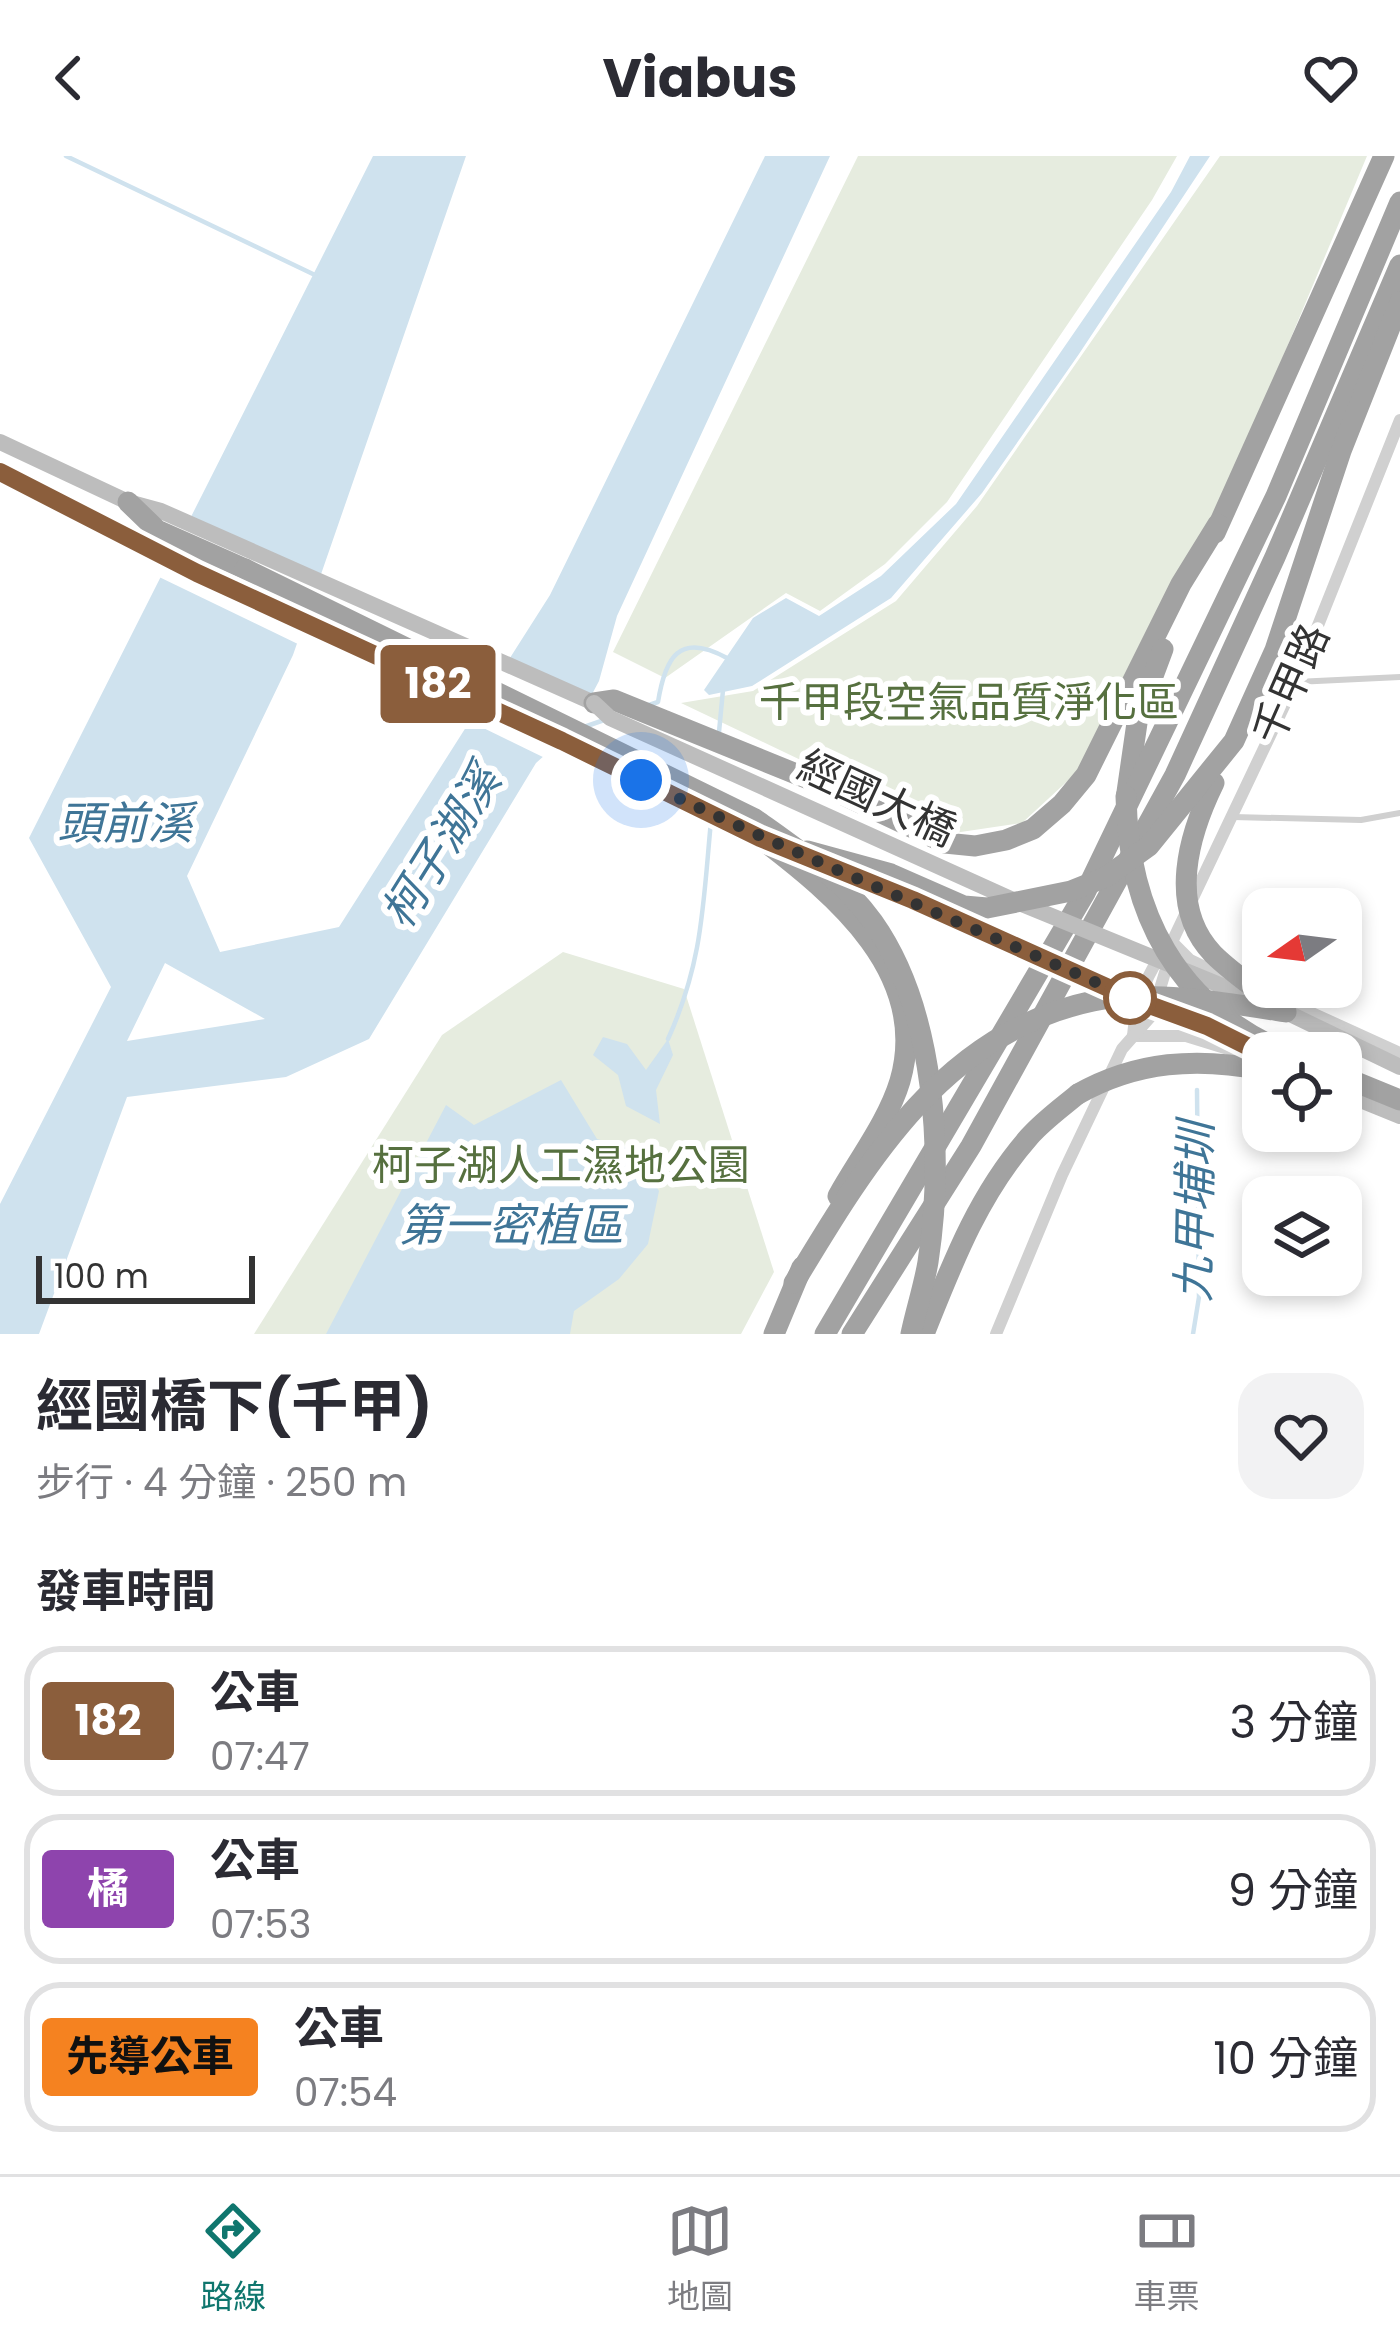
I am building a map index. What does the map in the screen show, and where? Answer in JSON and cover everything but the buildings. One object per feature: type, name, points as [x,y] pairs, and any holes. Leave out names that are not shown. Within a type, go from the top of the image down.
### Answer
[{"type":"highway","points":[[1249,1032],[1197,992],[1165,953],[1132,873],[1127,834],[1130,758],[1152,673],[1384,156]]},
{"type":"highway","points":[[852,1334],[971,1146],[1165,795],[1212,698],[1332,397],[1400,202]]},
{"type":"highway","points":[[825,1334],[1085,893],[1400,265]]},
{"type":"highway","points":[[1286,1012],[1210,950],[1194,921],[1186,886],[1187,854],[1196,819],[1274,650],[1341,451],[1400,302]]},
{"type":"highway","points":[[128,502],[158,530],[755,819],[820,866],[873,922],[909,989],[927,1073],[935,1159],[928,1262],[910,1334]]},
{"type":"highway","points":[[594,703],[614,700],[816,782],[945,843],[975,846],[1006,840],[1034,829],[1086,775],[1181,584],[1218,524]]},
{"type":"highway","points":[[760,838],[891,874],[964,906],[1022,904],[1106,877],[1149,846],[1234,741]]},
{"type":"highway","points":[[760,838],[820,884],[854,921],[899,991],[905,1023],[899,1085],[794,1283],[773,1334]]},
{"type":"highway","points":[[794,1283],[896,1128],[947,1072],[991,1040],[1034,1018],[1097,1000],[1188,998],[1286,1012]]},
{"type":"highway","points":[[924,1334],[965,1232],[997,1179],[1031,1134],[1078,1094],[1103,1080],[1177,1062],[1242,1066]]},
{"type":"highway","points":[[1362,1093],[1400,1108]]},
{"type":"main road","name":"經國大橋","points":[[0,442],[594,703],[610,718],[1022,904],[1286,1012],[1400,1067]]},
{"type":"main road","name":"經國大橋","points":[[0,472],[197,573],[760,838],[913,900],[1133,999],[1207,1026],[1242,1045]]},
{"type":"street","name":"千甲路","points":[[996,1334],[1062,1175],[1132,1036],[1135,1008],[1154,961],[1172,942],[1295,682],[1400,421]]},
{"type":"street","points":[[1172,942],[1190,960],[1400,1053]]},
{"type":"street","points":[[1217,1045],[1233,1034],[1245,1002],[1238,983]]},
{"type":"street","points":[[1217,1045],[1213,1024],[1221,994],[1238,983]]},
{"type":"street","points":[[1132,1036],[1186,1036],[1242,1052]]},
{"type":"lane","points":[[1295,682],[1400,677]]},
{"type":"lane","points":[[1230,817],[1361,820],[1400,813]]},
{"type":"green space","points":[[858,156],[1177,156],[947,502],[885,564],[820,611],[786,593],[665,678],[613,652]]},
{"type":"green space","name":"千甲段空氣品質淨化區","points":[[1220,156],[1367,156],[1215,519],[1087,763],[1022,823],[954,833],[681,703],[753,691],[896,601],[977,506]]},
{"type":"green space","name":"柯子湖人工濕地公園","points":[[563,952],[684,989],[774,1272],[741,1334],[254,1334],[442,1035]]},
{"type":"water","name":"頭前溪","points":[[373,156],[466,156],[293,655],[187,876],[220,952],[339,927],[550,595],[765,156],[830,156],[617,616],[599,681],[573,730],[536,763],[369,1039],[286,1077],[127,1097],[39,1334],[0,1334],[0,1204],[111,987],[29,838]],"holes":[[[165,963],[265,1019],[127,1041]]]},
{"type":"water","points":[[1190,156],[1210,156],[982,493],[891,598],[752,686],[709,695],[704,690],[753,618],[786,598],[819,616],[881,576],[956,504],[1171,192]]},
{"type":"water","points":[[603,1037],[627,1044],[646,1070],[668,1039],[673,1055],[656,1090],[660,1124],[626,1106],[618,1075],[593,1055]]},
{"type":"water","name":"第一密植區","points":[[561,1080],[597,1139],[633,1149],[659,1191],[648,1244],[619,1279],[574,1311],[570,1334],[326,1334],[446,1105],[474,1125]]},
{"type":"pier","points":[[185,515],[326,576],[302,646],[155,575]]},
{"type":"pier","points":[[504,655],[597,698],[578,734],[549,760],[463,718]]},
{"type":"waterway","points":[[66,156],[315,275]]},
{"type":"waterway","name":"柯子湖溪","points":[[646,706],[658,702],[670,662],[685,649],[697,647],[727,658]]},
{"type":"waterway","points":[[719,732],[723,690]]},
{"type":"waterway","name":"柯子湖溪","points":[[584,727],[607,719]]},
{"type":"waterway","points":[[668,1039],[695,958],[711,821]]},
{"type":"waterway","name":"九甲埔圳","points":[[1193,1334],[1199,1297],[1197,1090]]},
{"type":"bus line","name":"182","points":[[0,472],[197,573],[760,838],[1242,1044]]},
{"type":"route","points":[[641,780],[760,838],[913,900],[1130,998]]}]
